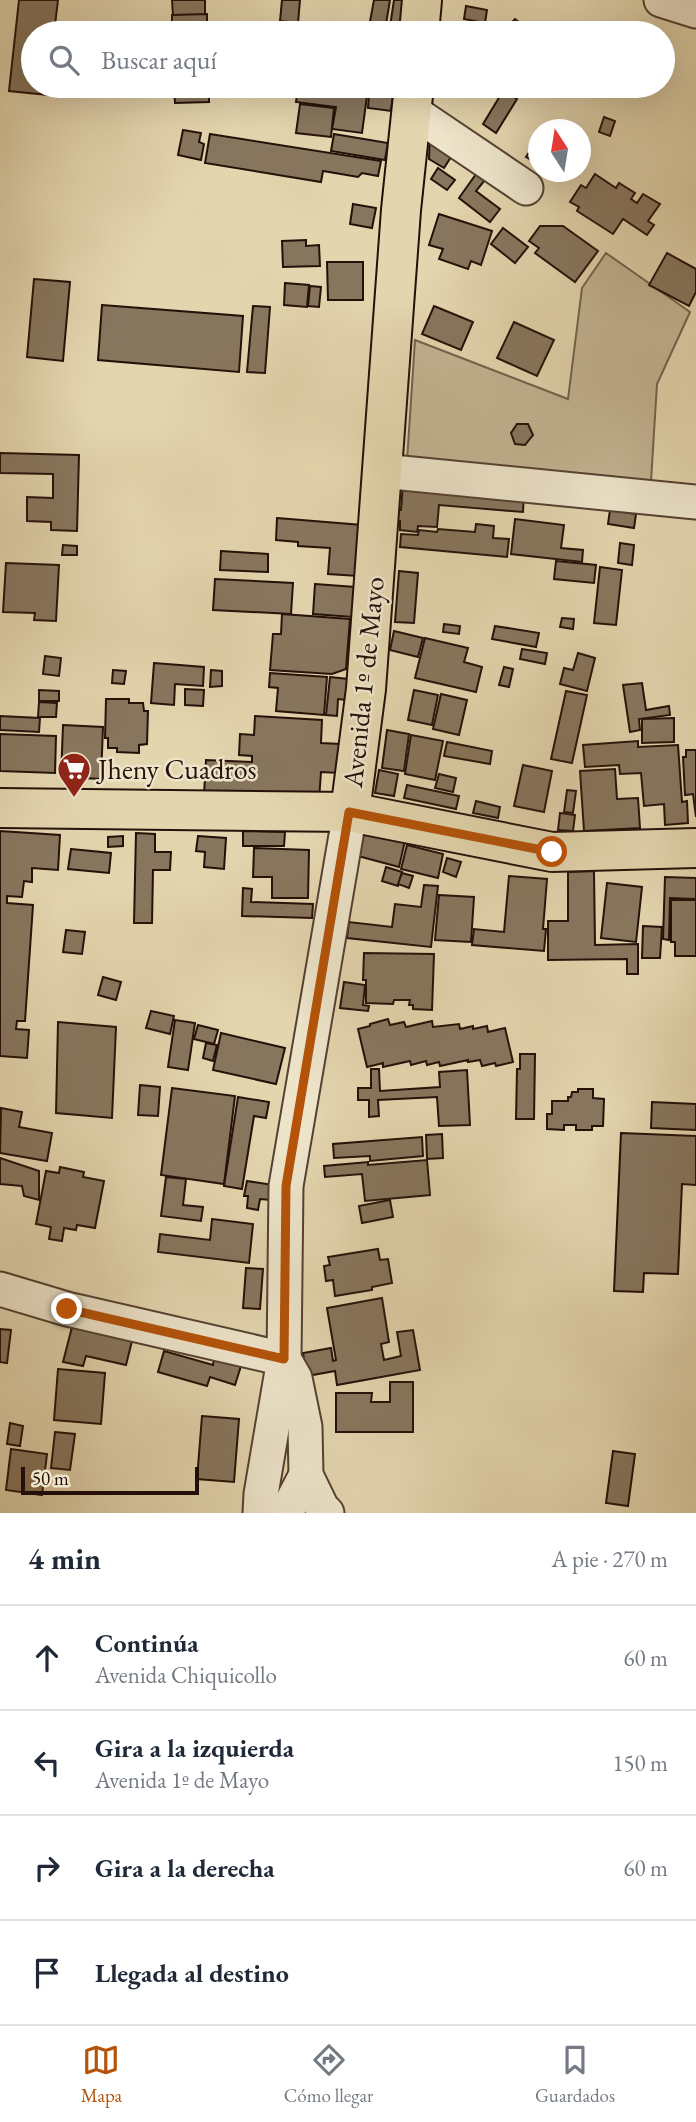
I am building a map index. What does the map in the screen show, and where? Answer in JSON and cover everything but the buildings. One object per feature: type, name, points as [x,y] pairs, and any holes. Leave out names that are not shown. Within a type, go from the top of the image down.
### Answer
[{"type":"main road","points":[[420,21],[422,0]]},
{"type":"main road","name":"Avenida 1º de Mayo","points":[[349,812],[366,689],[401,211],[413,98]]},
{"type":"main road","points":[[0,808],[349,812],[552,852],[696,848]]},
{"type":"street","points":[[661,0],[696,11]]},
{"type":"street","points":[[413,98],[526,188]]},
{"type":"street","points":[[382,471],[696,502]]},
{"type":"street","name":"Avenida 1º de Mayo","points":[[284,1359],[286,1186],[349,812]]},
{"type":"street","points":[[0,1289],[67,1309],[284,1359],[295,1378],[305,1427],[306,1475],[327,1513]]},
{"type":"street","points":[[260,1513],[284,1359]]},
{"type":"street","points":[[286,1513],[306,1475]]},
{"type":"shaded area","points":[[606,253],[690,312],[657,384],[651,481],[407,461],[415,340],[568,399],[582,288]]},
{"type":"place","name":"Jheny Cuadros","points":[[74,799]]},
{"type":"route","points":[[67,1309],[284,1359],[286,1186],[349,812],[552,852]]}]
